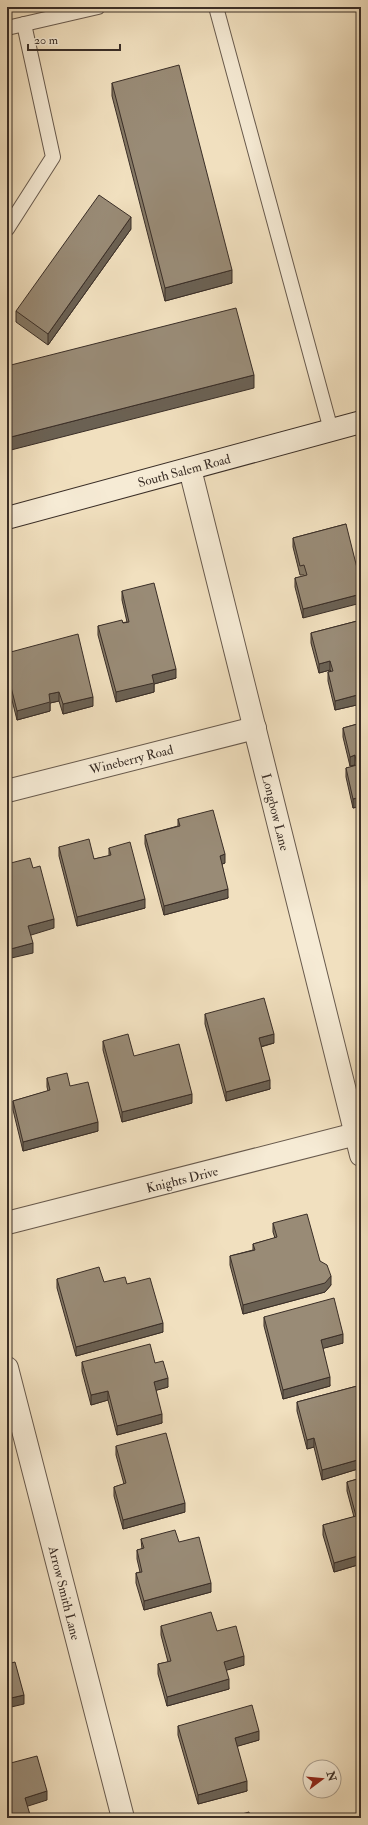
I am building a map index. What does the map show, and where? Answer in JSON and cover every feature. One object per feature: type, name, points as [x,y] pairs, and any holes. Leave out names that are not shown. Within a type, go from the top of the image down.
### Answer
[{"type":"street","name":"South Salem Road","points":[[7,518],[361,422]]},
{"type":"street","name":"Longbow Lane","points":[[190,469],[359,1144]]},
{"type":"street","name":"Wineberry Road","points":[[7,791],[255,728]]},
{"type":"street","name":"Knights Drive","points":[[7,1223],[359,1144]]},
{"type":"street","name":"Arrow Smith Lane","points":[[7,1368],[123,1818]]},
{"type":"lane","points":[[7,28],[98,7]]},
{"type":"lane","points":[[216,7],[331,430]]},
{"type":"lane","points":[[7,229],[53,157],[24,24]]},
{"type":"building","points":[[179,65],[232,270],[165,288],[112,83]]},
{"type":"building","points":[[99,195],[131,217],[48,334],[16,311]]},
{"type":"building","points":[[236,308],[254,375],[7,438],[7,366]]},
{"type":"building","points":[[346,524],[361,584],[361,594],[303,609],[295,578],[307,575],[304,565],[300,566],[293,538]]},
{"type":"building","points":[[154,583],[176,669],[152,675],[154,683],[116,692],[98,626],[122,620],[123,623],[129,622],[122,591]]},
{"type":"building","points":[[361,620],[361,694],[335,701],[328,672],[333,671],[330,661],[319,664],[311,633]]},
{"type":"building","points":[[78,634],[93,697],[63,704],[59,692],[49,694],[50,702],[17,711],[7,671],[7,653]]},
{"type":"building","points":[[361,723],[361,797],[353,799],[346,768],[357,765],[355,755],[350,757],[343,728]]},
{"type":"building","points":[[213,810],[225,854],[220,856],[228,889],[164,906],[145,835],[180,826],[178,819]]},
{"type":"building","points":[[89,839],[94,859],[111,855],[109,848],[130,842],[145,899],[77,917],[59,847]]},
{"type":"building","points":[[30,858],[33,868],[40,866],[54,919],[28,926],[33,943],[7,950],[7,864]]},
{"type":"building","points":[[264,998],[274,1034],[259,1038],[270,1080],[226,1092],[205,1014]]},
{"type":"building","points":[[128,1034],[134,1056],[179,1044],[192,1094],[122,1112],[103,1041]]},
{"type":"building","points":[[67,1073],[70,1086],[88,1082],[98,1122],[23,1142],[13,1101],[50,1090],[47,1078]]},
{"type":"building","points":[[307,1214],[320,1261],[327,1265],[331,1276],[325,1283],[243,1305],[230,1256],[255,1250],[253,1244],[277,1237],[273,1223]]},
{"type":"building","points":[[99,1267],[104,1282],[125,1277],[127,1284],[150,1278],[163,1323],[76,1347],[57,1279]]},
{"type":"building","points":[[334,1298],[343,1334],[321,1340],[330,1377],[283,1390],[264,1317]]},
{"type":"building","points":[[150,1344],[155,1363],[163,1361],[168,1378],[154,1382],[162,1414],[117,1426],[108,1391],[91,1395],[82,1362]]},
{"type":"building","points":[[361,1385],[361,1459],[322,1470],[314,1438],[307,1440],[297,1402]]},
{"type":"building","points":[[166,1433],[185,1503],[123,1520],[114,1487],[126,1483],[116,1446]]},
{"type":"building","points":[[361,1478],[361,1555],[334,1563],[323,1525],[356,1516],[347,1482]]},
{"type":"building","points":[[175,1530],[179,1542],[199,1537],[211,1583],[144,1601],[136,1573],[142,1572],[137,1550],[144,1548],[141,1539]]},
{"type":"building","points":[[211,1612],[217,1631],[236,1626],[244,1656],[224,1662],[229,1679],[167,1697],[158,1664],[171,1661],[161,1626]]},
{"type":"building","points":[[15,1662],[24,1695],[7,1699],[7,1664]]},
{"type":"building","points":[[252,1705],[259,1731],[235,1738],[247,1781],[198,1795],[178,1726]]},
{"type":"building","points":[[37,1756],[47,1791],[25,1798],[31,1818],[7,1818],[7,1764]]},
{"type":"building","points":[[249,1812],[250,1818],[228,1818]]}]
